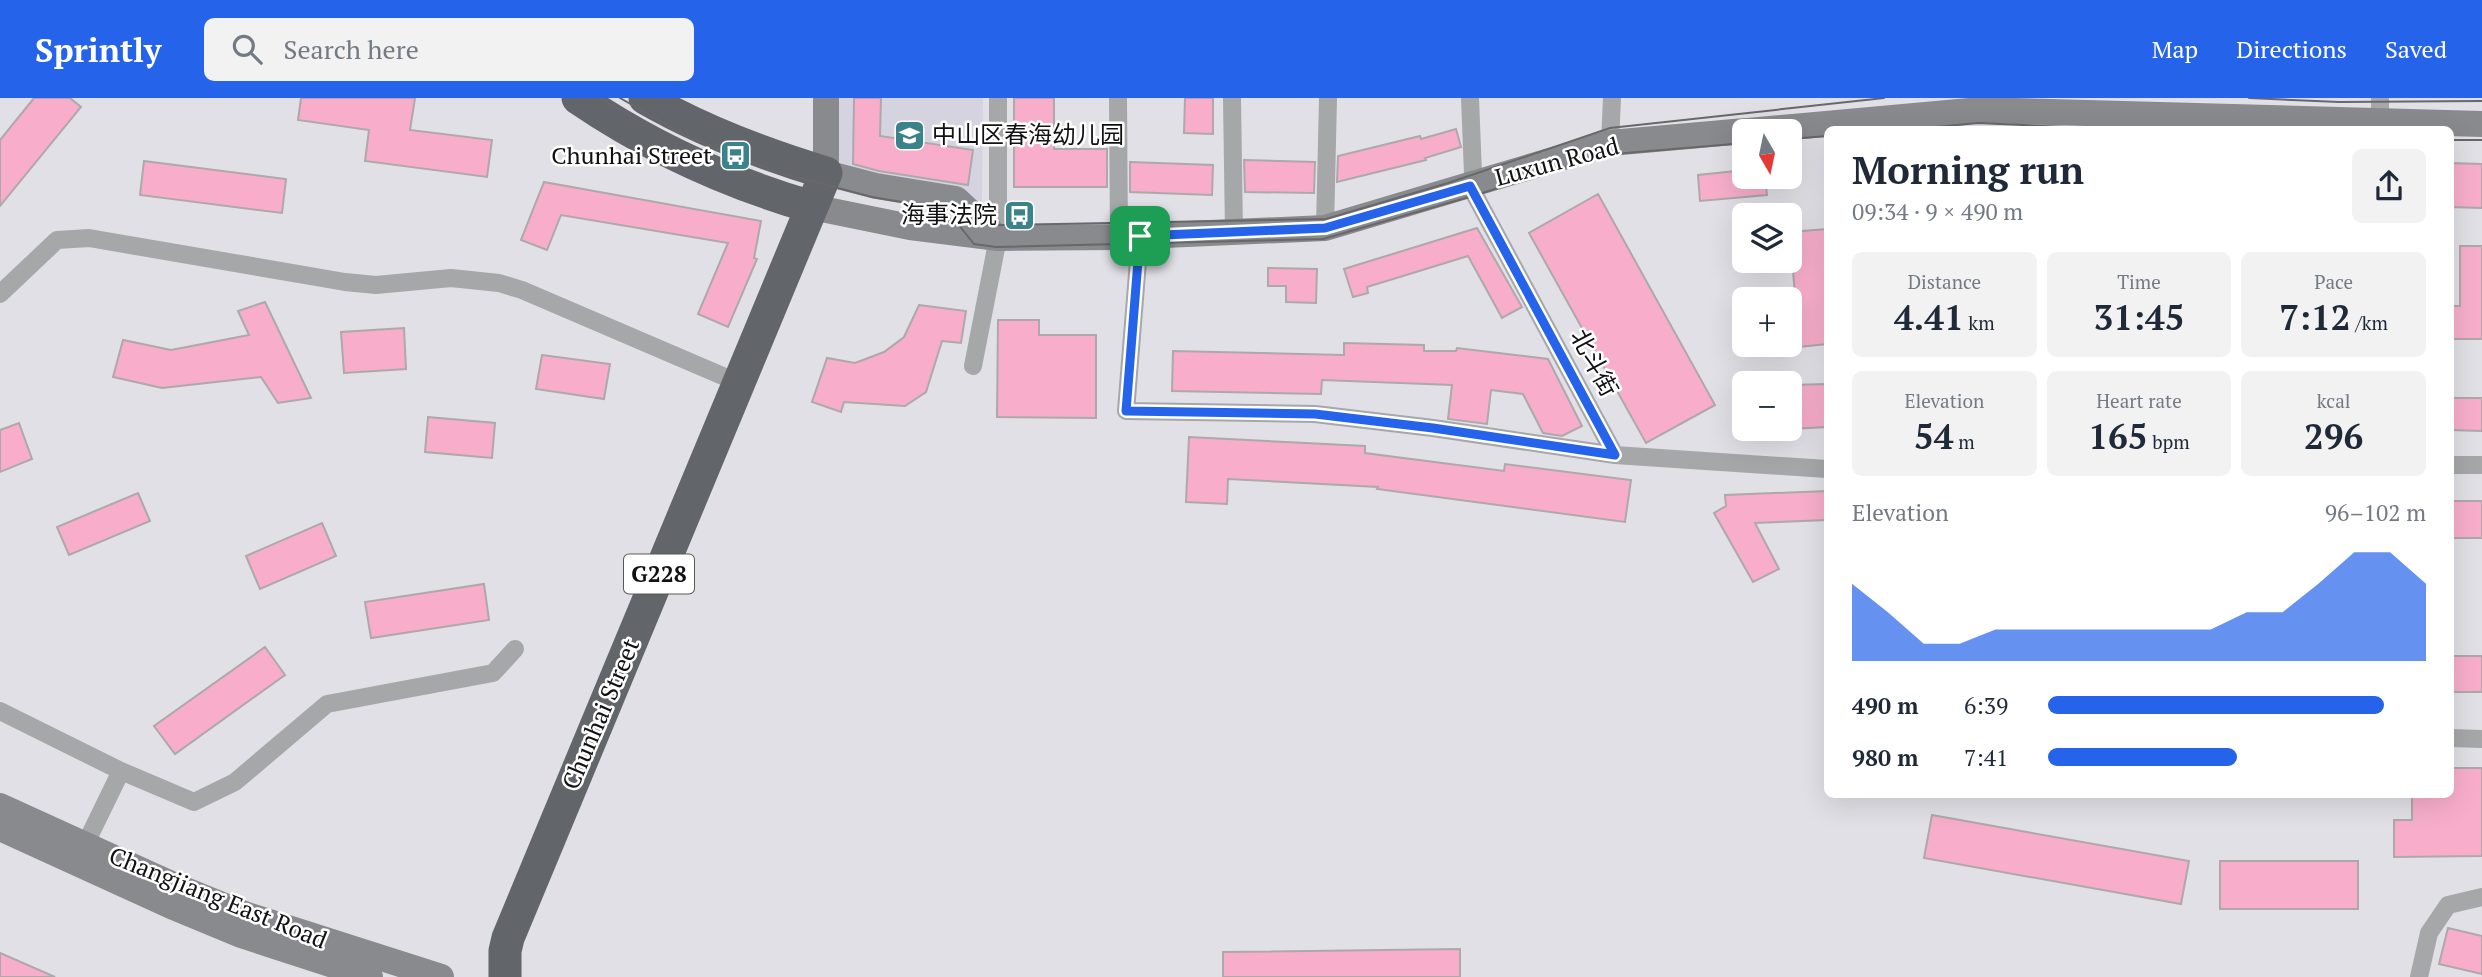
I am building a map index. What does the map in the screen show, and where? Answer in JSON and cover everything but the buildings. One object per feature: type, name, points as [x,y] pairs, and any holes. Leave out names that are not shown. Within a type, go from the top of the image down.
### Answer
[{"type":"highway","points":[[578,98],[676,156],[767,194],[812,207]]},
{"type":"highway","points":[[645,98],[692,124],[826,173]]},
{"type":"highway","name":"Chunhai Street","points":[[505,977],[508,938],[826,173]]},
{"type":"main road","name":"Chunhai Street","points":[[826,98],[826,173]]},
{"type":"main road","name":"Luxun Road","points":[[1840,126],[1980,104],[2380,117],[2482,124]]},
{"type":"main road","name":"Luxun Road","points":[[1802,128],[1824,127]]},
{"type":"main road","name":"Luxun Road","points":[[812,207],[910,227],[998,238],[1129,237],[1325,228],[1610,143],[1732,132]]},
{"type":"main road","points":[[826,173],[876,186],[956,199],[998,238]]},
{"type":"main road","name":"Changjiang East Road","points":[[0,806],[178,887],[247,915],[441,977]]},
{"type":"main road","name":"Changjiang East Road","points":[[0,828],[241,935],[370,977]]},
{"type":"street","points":[[974,366],[998,238],[998,98]]},
{"type":"street","points":[[1118,98],[1129,237],[1126,411],[1315,414],[1433,428],[1615,455],[1824,469]]},
{"type":"street","points":[[1232,98],[1234,233]]},
{"type":"street","points":[[1325,228],[1328,98]]},
{"type":"street","points":[[1470,98],[1473,174],[1470,186]]},
{"type":"street","points":[[1610,143],[1612,98]]},
{"type":"street","name":"北斗街","points":[[1470,186],[1615,455]]},
{"type":"street","points":[[0,294],[57,240],[89,238],[345,282],[376,285],[450,278],[477,280],[522,290],[739,383]]},
{"type":"street","points":[[2454,465],[2482,465]]},
{"type":"street","points":[[0,711],[121,771],[194,802],[235,782],[327,704],[493,673],[515,649]]},
{"type":"street","points":[[2454,738],[2482,739]]},
{"type":"street","points":[[85,845],[121,771]]},
{"type":"street","points":[[2419,977],[2429,933],[2448,905],[2482,897]]},
{"type":"shaded area","name":"中山区春海幼儿园","points":[[836,98],[983,98],[982,202],[835,171]]},
{"type":"tram line","points":[[600,98],[630,116]]},
{"type":"tram line","points":[[620,98],[686,136],[777,172],[872,197],[955,211],[973,224],[998,225],[1326,219],[1448,183],[1610,128],[1884,98]]},
{"type":"tram line","points":[[2249,98],[2339,102],[2482,101]]},
{"type":"tram line","points":[[1947,126],[1978,123],[2044,126]]},
{"type":"tram line","points":[[1802,138],[1824,136]]},
{"type":"tram line","points":[[2454,140],[2482,140]]},
{"type":"tram line","points":[[944,218],[954,219],[974,244],[996,247],[1323,239],[1602,155],[1732,144]]},
{"type":"place","name":"中山区春海幼儿园","points":[[909,135]]},
{"type":"place","name":"Chunhai Street","points":[[735,156]]},
{"type":"place","name":"海事法院","points":[[1020,215]]},
{"type":"route","points":[[1470,186],[1615,455],[1433,428],[1315,414],[1126,411],[1140,236],[1325,228],[1470,186]]}]
